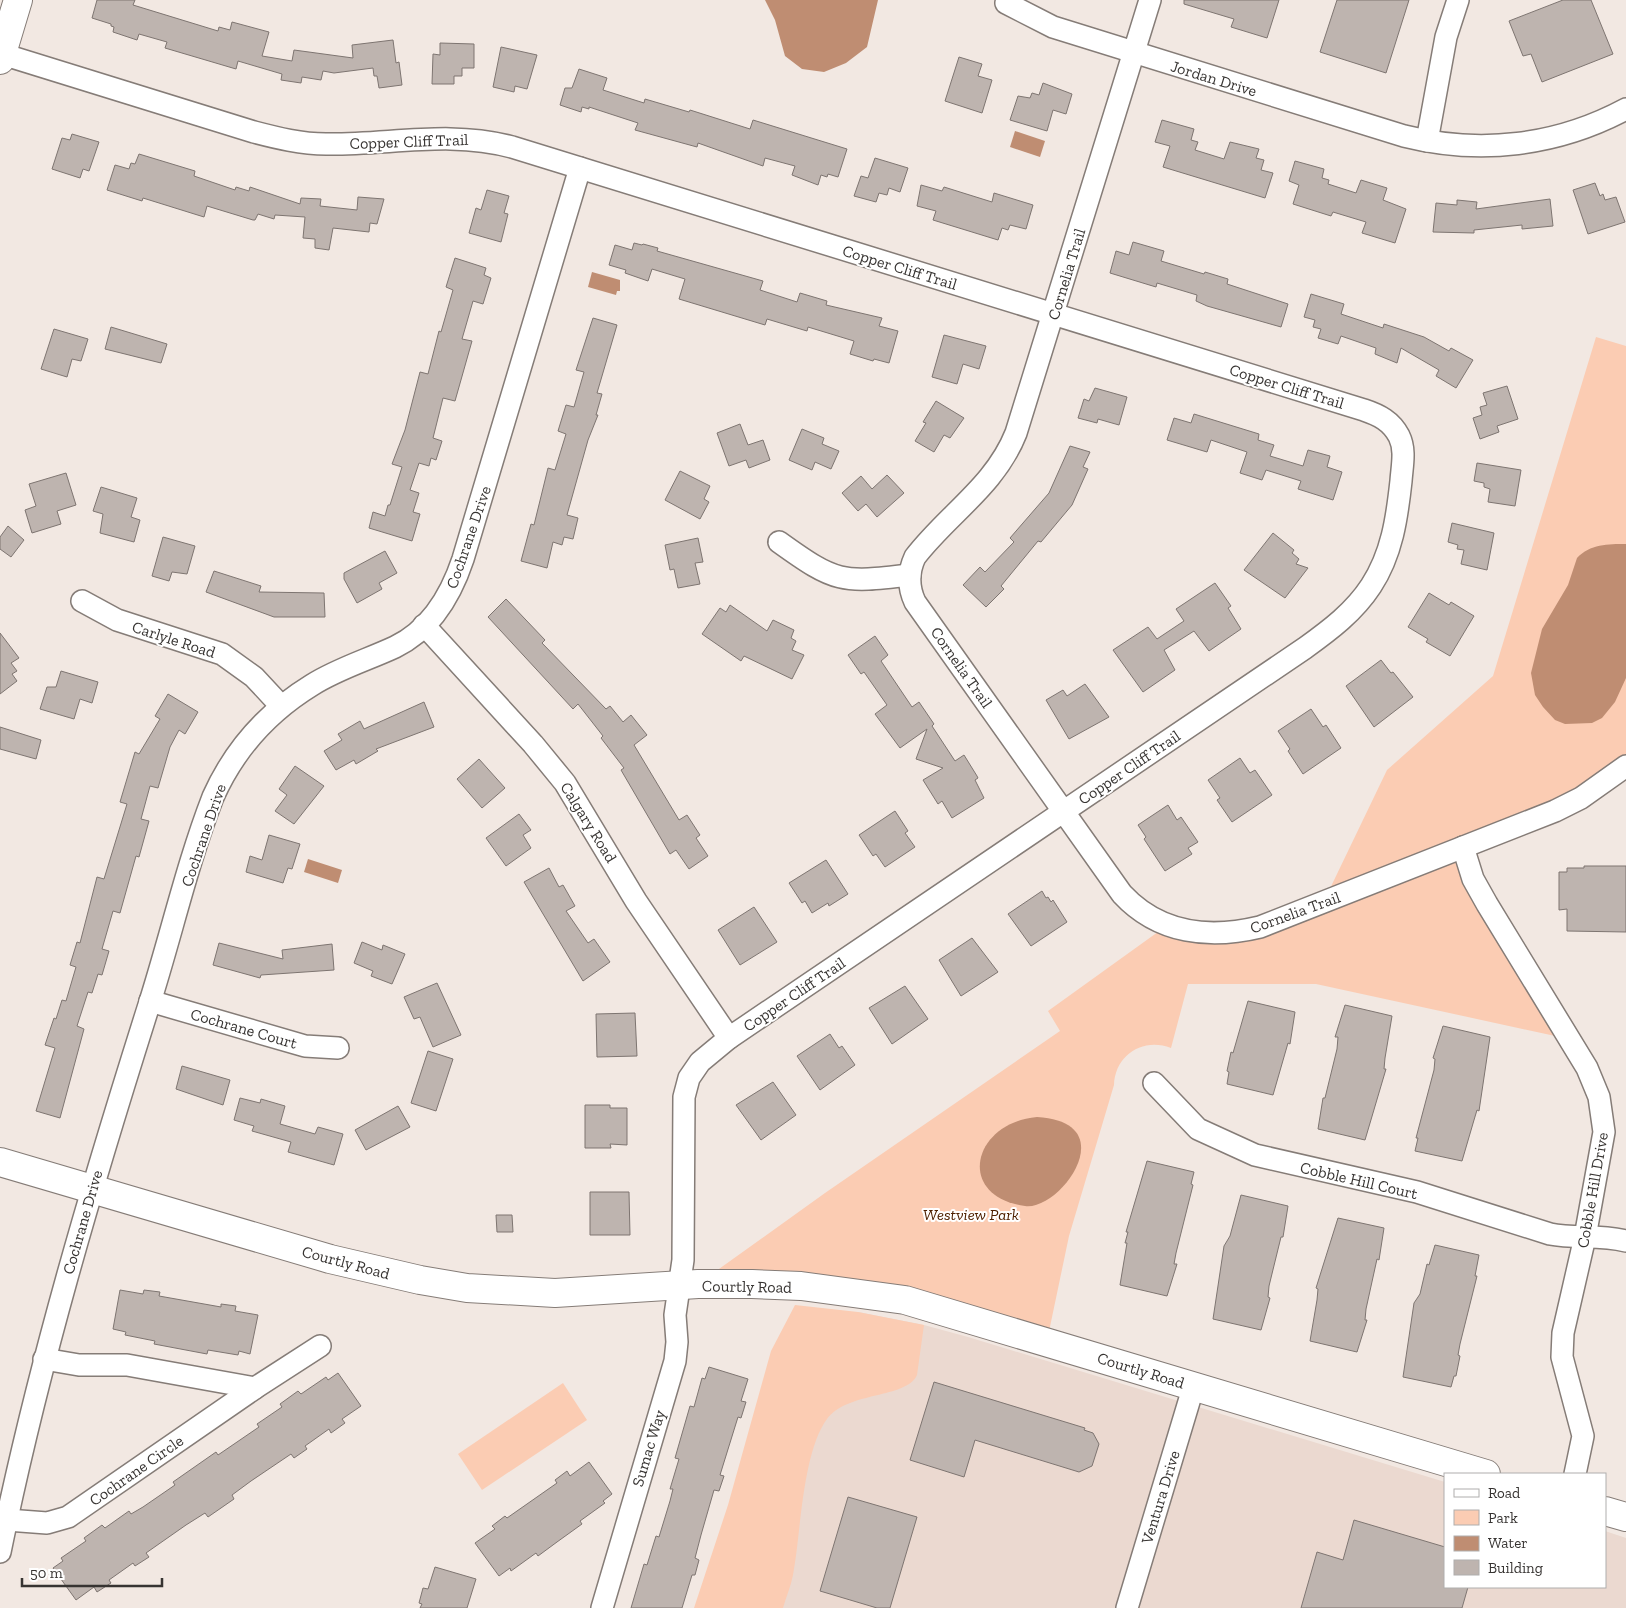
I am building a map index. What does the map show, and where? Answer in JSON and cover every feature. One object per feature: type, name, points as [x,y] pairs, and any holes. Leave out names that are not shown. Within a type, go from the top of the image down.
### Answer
[{"type":"street","points":[[1,57],[18,0]]},
{"type":"street","name":"Cornelia Trail","points":[[1150,0],[1019,425],[1002,462],[981,489],[918,552],[913,561],[910,574],[911,592],[915,602],[1116,886],[1146,913],[1187,930],[1215,935],[1260,927],[1554,811],[1581,798],[1626,766]]},
{"type":"street","points":[[1427,141],[1448,31],[1458,0]]},
{"type":"street","name":"Jordan Drive","points":[[1006,3],[1048,26],[1404,136],[1427,141],[1485,146],[1540,141],[1586,128],[1626,109]]},
{"type":"street","name":"Copper Cliff Trail","points":[[1,57],[283,139],[331,144],[467,138],[502,144],[1376,414],[1393,427],[1401,442],[1403,455],[1398,506],[1392,539],[1377,576],[1353,610],[1305,648],[729,1038],[700,1062],[689,1078],[685,1090],[682,1121],[683,1260],[680,1287]]},
{"type":"street","name":"Cochrane Drive","points":[[0,1552],[7,1520],[7,1482],[44,1359],[91,1189],[213,797],[239,752],[258,727],[281,706],[319,680],[403,642],[424,625],[443,603],[460,568],[580,168]]},
{"type":"street","points":[[779,542],[820,570],[842,578],[868,580],[910,574]]},
{"type":"street","name":"Carlyle Road","points":[[82,601],[117,620],[222,654],[254,678],[281,706]]},
{"type":"street","name":"Calgary Road","points":[[424,625],[533,744],[566,783],[636,901],[729,1038]]},
{"type":"street","name":"Cobble Hill Drive","points":[[1463,847],[1474,879],[1487,904],[1587,1068],[1599,1096],[1604,1132],[1585,1237],[1563,1333],[1562,1357],[1583,1436],[1575,1473]]},
{"type":"street","name":"Cochrane Court","points":[[150,1001],[305,1046],[338,1048]]},
{"type":"street","name":"Cobble Hill Court","points":[[1154,1083],[1198,1129],[1255,1155],[1423,1194],[1550,1234],[1570,1238],[1605,1236],[1626,1241]]},
{"type":"street","name":"Courtly Road","points":[[0,1162],[330,1259],[420,1280],[507,1292],[556,1293],[743,1284],[801,1286],[905,1300],[1483,1473]]},
{"type":"street","name":"Sumac Way","points":[[602,1608],[674,1361],[677,1342],[675,1315],[680,1287]]},
{"type":"street","name":"Cochrane Circle","points":[[7,1520],[47,1523],[68,1517],[255,1388],[320,1346]]},
{"type":"street","points":[[44,1359],[79,1365],[127,1365],[255,1388]]},
{"type":"street","name":"Ventura Drive","points":[[1127,1608],[1194,1385]]},
{"type":"street","points":[[1606,1511],[1626,1517]]},
{"type":"shaded area","points":[[858,1312],[924,1325],[968,1337],[1444,1482],[1444,1588],[1606,1588],[1606,1531],[1626,1538],[1626,1608],[736,1608]]},
{"type":"green space","name":"Westview Park","points":[[1596,337],[1626,346],[1626,766],[1463,847],[1569,1039],[1316,984],[1188,984],[1171,1048],[1161,1045],[1141,1047],[1132,1051],[1119,1065],[1069,1236],[1047,1341],[953,1314],[698,1284],[825,1193],[1060,1031],[1048,1011],[1169,924],[1215,935],[1324,901],[1387,770],[1493,676]]},
{"type":"green space","points":[[795,1305],[858,1312],[924,1325],[917,1375],[911,1383],[901,1388],[848,1404],[836,1410],[827,1419],[812,1452],[807,1472],[793,1575],[783,1608],[694,1608],[728,1505],[771,1351]]},
{"type":"green space","points":[[563,1383],[587,1420],[482,1490],[458,1454]]},
{"type":"water","points":[[765,0],[878,0],[867,47],[846,63],[824,72],[802,69],[785,56],[775,20]]},
{"type":"water","points":[[1015,131],[1045,141],[1040,157],[1010,147]]},
{"type":"water","points":[[592,272],[620,280],[620,291],[617,291],[616,295],[588,287]]},
{"type":"water","points":[[1626,544],[1626,678],[1615,702],[1602,718],[1592,723],[1565,724],[1555,720],[1535,695],[1531,673],[1542,629],[1568,585],[1577,558],[1593,547]]},
{"type":"water","points":[[308,859],[342,870],[338,883],[304,872]]},
{"type":"water","points":[[1037,1117],[1063,1122],[1077,1134],[1081,1149],[1077,1165],[1067,1181],[1054,1195],[1039,1204],[1025,1206],[1003,1200],[988,1189],[981,1175],[980,1160],[986,1145],[998,1132],[1015,1122]]},
{"type":"building","points":[[97,0],[135,0],[133,5],[218,31],[219,27],[230,30],[232,22],[269,32],[262,56],[292,61],[294,50],[353,58],[352,45],[393,40],[396,63],[399,62],[402,85],[379,88],[377,76],[374,76],[373,68],[334,73],[323,71],[321,80],[302,77],[301,83],[281,80],[282,74],[238,61],[236,69],[165,48],[167,42],[139,34],[137,40],[113,32],[114,27],[111,24],[92,18]]},
{"type":"building","points":[[1184,0],[1279,0],[1267,38],[1231,27],[1234,19],[1184,4]]},
{"type":"building","points":[[1337,0],[1409,0],[1386,73],[1320,52]]},
{"type":"building","points":[[1563,0],[1591,0],[1613,54],[1542,82],[1531,54],[1523,56],[1509,21]]},
{"type":"building","points":[[440,43],[474,44],[474,68],[462,68],[462,76],[454,76],[454,84],[432,84],[433,54],[440,55]]},
{"type":"building","points":[[501,47],[537,55],[527,89],[515,86],[514,92],[493,87]]},
{"type":"building","points":[[959,57],[982,64],[978,76],[992,80],[982,113],[945,101]]},
{"type":"building","points":[[579,69],[607,78],[603,90],[644,103],[645,99],[689,112],[690,110],[750,129],[753,120],[847,149],[838,177],[828,174],[827,177],[821,175],[818,185],[792,175],[795,166],[765,158],[763,166],[698,143],[697,147],[635,130],[638,123],[589,107],[589,109],[582,107],[581,112],[560,105],[565,88],[572,88]]},
{"type":"building","points":[[1043,83],[1072,94],[1066,114],[1053,110],[1047,131],[1010,120],[1018,96],[1030,98],[1032,93],[1039,95]]},
{"type":"building","points":[[1162,120],[1194,129],[1191,140],[1198,142],[1195,150],[1224,159],[1230,142],[1259,149],[1256,158],[1264,160],[1261,170],[1273,173],[1265,198],[1163,167],[1170,146],[1155,142]]},
{"type":"building","points":[[72,134],[99,142],[89,171],[83,169],[80,178],[52,169],[62,138],[70,140]]},
{"type":"building","points":[[139,154],[195,171],[194,176],[235,190],[236,187],[249,191],[250,187],[300,204],[301,198],[321,199],[320,206],[357,210],[358,197],[384,199],[377,224],[370,223],[369,232],[333,228],[329,250],[315,248],[315,239],[303,238],[305,217],[275,215],[274,219],[258,214],[255,220],[253,220],[207,206],[204,217],[143,198],[142,201],[107,190],[115,165],[129,169],[131,163],[135,164]]},
{"type":"building","points":[[875,158],[908,168],[900,192],[889,188],[887,195],[879,193],[876,202],[854,196],[861,176],[868,178]]},
{"type":"building","points":[[1295,161],[1324,169],[1322,178],[1329,180],[1328,184],[1356,193],[1361,180],[1387,188],[1383,200],[1406,209],[1395,243],[1362,233],[1366,222],[1333,212],[1331,216],[1293,204],[1299,185],[1289,181]]},
{"type":"building","points":[[1595,183],[1600,196],[1603,194],[1605,200],[1616,197],[1625,222],[1588,234],[1573,190]]},
{"type":"building","points":[[921,185],[942,191],[944,187],[992,202],[994,193],[1033,205],[1026,229],[1010,225],[1008,230],[1002,228],[998,240],[933,220],[936,211],[917,206]]},
{"type":"building","points":[[487,190],[509,196],[504,213],[508,214],[501,242],[469,233],[476,208],[481,210]]},
{"type":"building","points":[[1550,199],[1553,226],[1522,229],[1522,225],[1474,230],[1474,233],[1433,232],[1436,203],[1457,205],[1457,200],[1477,202],[1476,209]]},
{"type":"building","points":[[1133,242],[1164,251],[1161,261],[1228,279],[1227,284],[1288,304],[1281,327],[1207,306],[1196,301],[1197,295],[1157,283],[1156,287],[1110,273],[1116,251],[1129,255]]},
{"type":"building","points":[[634,243],[658,248],[657,251],[763,281],[760,290],[797,302],[800,293],[827,301],[826,305],[882,318],[879,326],[898,331],[889,363],[874,359],[873,361],[850,354],[854,341],[808,327],[807,331],[767,319],[765,325],[679,299],[685,279],[652,269],[648,281],[625,273],[626,270],[609,265],[615,245],[632,250]]},
{"type":"building","points":[[455,258],[486,268],[484,275],[491,278],[483,304],[473,301],[462,339],[472,341],[455,401],[443,398],[433,438],[442,441],[436,460],[431,458],[429,466],[419,463],[410,490],[419,493],[413,512],[420,514],[412,541],[369,528],[373,512],[385,516],[388,505],[390,505],[402,467],[392,464],[405,430],[420,372],[428,374],[439,331],[441,332],[453,290],[446,287]]},
{"type":"building","points":[[1311,294],[1344,304],[1341,314],[1383,328],[1384,324],[1424,337],[1449,351],[1451,348],[1473,360],[1456,388],[1436,376],[1439,370],[1401,348],[1397,363],[1375,354],[1376,348],[1341,336],[1338,344],[1318,338],[1321,329],[1313,327],[1315,320],[1304,317]]},
{"type":"building","points":[[593,318],[617,325],[597,393],[602,394],[596,415],[598,415],[588,440],[567,515],[578,518],[573,539],[564,537],[562,545],[553,542],[547,568],[521,561],[531,524],[534,525],[548,468],[555,470],[566,434],[558,431],[566,405],[574,407],[584,372],[576,370]]},
{"type":"building","points":[[111,327],[167,344],[161,363],[105,349]]},
{"type":"building","points":[[54,329],[88,339],[81,361],[72,359],[67,377],[41,369]]},
{"type":"building","points":[[944,335],[986,346],[979,369],[963,364],[957,384],[932,377]]},
{"type":"building","points":[[1507,386],[1518,419],[1497,426],[1499,432],[1480,439],[1473,418],[1482,415],[1480,407],[1487,405],[1483,393]]},
{"type":"building","points":[[1095,388],[1127,397],[1119,425],[1098,419],[1097,423],[1078,418],[1084,399],[1089,401]]},
{"type":"building","points":[[936,401],[964,418],[950,438],[944,435],[934,452],[915,441],[926,423],[923,422]]},
{"type":"building","points":[[1194,414],[1259,434],[1258,440],[1274,445],[1270,456],[1303,466],[1308,450],[1330,456],[1327,467],[1342,472],[1333,500],[1298,489],[1301,481],[1266,470],[1262,480],[1240,473],[1247,452],[1211,440],[1207,452],[1167,440],[1174,418],[1191,423]]},
{"type":"building","points":[[740,424],[748,445],[763,440],[770,460],[749,468],[746,460],[729,466],[717,433]]},
{"type":"building","points":[[802,429],[824,438],[822,444],[839,451],[831,469],[815,462],[812,470],[789,460]]},
{"type":"building","points":[[1070,446],[1090,452],[1083,467],[1088,469],[1072,505],[1041,542],[1038,541],[1001,586],[1004,589],[986,607],[963,585],[980,567],[985,572],[1014,542],[1010,538],[1049,493]]},
{"type":"building","points":[[1477,463],[1521,470],[1515,506],[1488,502],[1490,489],[1484,487],[1484,483],[1474,481]]},
{"type":"building","points":[[680,471],[710,486],[704,499],[709,502],[700,519],[665,500]]},
{"type":"building","points":[[66,473],[76,505],[57,511],[61,524],[32,533],[25,510],[36,506],[29,484]]},
{"type":"building","points":[[887,475],[904,493],[877,517],[866,504],[858,511],[842,493],[861,476],[872,489]]},
{"type":"building","points":[[101,487],[137,498],[131,517],[140,520],[134,542],[100,533],[103,514],[93,511]]},
{"type":"building","points":[[1452,523],[1494,533],[1487,570],[1461,564],[1464,550],[1457,549],[1458,545],[1448,542]]},
{"type":"building","points":[[8,526],[24,540],[11,557],[0,549],[0,537]]},
{"type":"building","points":[[1273,533],[1294,550],[1292,553],[1299,559],[1296,564],[1308,568],[1285,598],[1244,570]]},
{"type":"building","points":[[163,537],[195,546],[187,574],[172,572],[169,581],[152,576]]},
{"type":"building","points":[[698,538],[703,562],[695,563],[700,584],[678,588],[674,569],[670,570],[665,545]]},
{"type":"building","points":[[385,551],[397,573],[379,583],[382,589],[357,603],[344,579],[344,573]]},
{"type":"building","points":[[214,571],[261,586],[259,592],[324,593],[325,617],[274,617],[206,592]]},
{"type":"building","points":[[1215,583],[1231,606],[1228,608],[1241,629],[1209,651],[1194,631],[1164,650],[1175,670],[1143,692],[1113,650],[1148,627],[1157,639],[1184,621],[1176,609]]},
{"type":"building","points":[[1429,593],[1449,605],[1451,602],[1474,616],[1450,656],[1426,642],[1428,639],[1408,627]]},
{"type":"building","points":[[506,599],[545,640],[542,643],[606,709],[610,706],[623,722],[631,715],[647,735],[634,745],[679,820],[687,815],[700,835],[696,838],[708,856],[689,869],[676,850],[670,854],[621,770],[624,768],[601,738],[603,736],[578,704],[573,709],[488,617]]},
{"type":"building","points":[[730,605],[767,631],[773,620],[794,630],[791,638],[796,641],[792,650],[804,655],[792,679],[744,656],[741,661],[702,634],[720,608],[726,612]]},
{"type":"building","points":[[0,633],[19,658],[11,663],[17,671],[12,674],[17,681],[0,694]]},
{"type":"building","points":[[875,636],[888,655],[881,661],[912,707],[919,702],[955,761],[964,755],[978,778],[975,780],[984,798],[952,818],[942,801],[938,804],[923,780],[943,768],[916,759],[927,729],[900,748],[875,714],[887,705],[864,672],[861,674],[848,655]]},
{"type":"building","points":[[1381,660],[1413,697],[1374,727],[1346,686]]},
{"type":"building","points":[[61,671],[98,682],[92,703],[80,699],[74,719],[40,709],[47,687],[56,687]]},
{"type":"building","points":[[1085,684],[1109,717],[1069,739],[1046,700],[1063,690],[1067,696]]},
{"type":"building","points":[[168,694],[198,712],[185,734],[179,730],[170,747],[158,788],[150,786],[141,819],[149,821],[139,857],[136,856],[120,913],[113,911],[102,949],[109,951],[102,975],[98,974],[92,993],[88,992],[77,1026],[84,1029],[60,1118],[36,1111],[55,1048],[45,1045],[62,1000],[66,1001],[76,967],[70,965],[77,942],[80,943],[97,877],[104,879],[127,804],[120,802],[135,752],[139,754],[160,719],[155,716]]},
{"type":"building","points":[[424,702],[434,727],[376,749],[378,751],[356,764],[354,760],[336,770],[324,751],[342,740],[338,734],[360,721],[364,729]]},
{"type":"building","points":[[1311,709],[1323,727],[1326,725],[1341,748],[1303,774],[1278,731]]},
{"type":"building","points":[[0,727],[41,740],[36,759],[0,749]]},
{"type":"building","points":[[1240,758],[1250,773],[1255,770],[1272,795],[1232,822],[1217,800],[1220,798],[1208,780]]},
{"type":"building","points":[[479,759],[505,788],[482,808],[457,779]]},
{"type":"building","points":[[295,766],[324,786],[294,824],[275,811],[287,795],[279,789]]},
{"type":"building","points":[[1168,805],[1177,820],[1181,817],[1198,842],[1188,848],[1192,854],[1165,871],[1144,839],[1146,837],[1138,825]]},
{"type":"building","points":[[895,811],[908,831],[905,833],[915,847],[885,867],[876,854],[873,856],[859,835]]},
{"type":"building","points":[[519,814],[531,830],[523,835],[531,848],[506,866],[486,838]]},
{"type":"building","points":[[269,835],[300,844],[292,869],[288,868],[283,883],[246,872],[250,856],[262,860]]},
{"type":"building","points":[[826,860],[848,894],[829,906],[828,903],[812,913],[805,901],[802,903],[789,883]]},
{"type":"building","points":[[1584,866],[1626,866],[1626,932],[1567,931],[1567,909],[1559,910],[1559,872],[1567,872],[1567,868],[1584,868]]},
{"type":"building","points":[[549,868],[559,887],[563,885],[575,906],[566,911],[588,943],[594,939],[610,962],[583,981],[524,882]]},
{"type":"building","points":[[1042,891],[1046,898],[1048,897],[1051,902],[1053,900],[1067,922],[1031,946],[1008,914]]},
{"type":"building","points":[[754,907],[777,942],[740,965],[718,930]]},
{"type":"building","points":[[972,938],[998,972],[961,996],[939,960]]},
{"type":"building","points":[[362,942],[382,950],[383,945],[405,954],[392,984],[371,976],[373,971],[354,963]]},
{"type":"building","points":[[219,943],[283,959],[282,950],[332,944],[334,970],[261,975],[260,978],[213,965]]},
{"type":"building","points":[[437,983],[461,1035],[433,1047],[420,1017],[414,1019],[404,997]]},
{"type":"building","points":[[905,986],[928,1019],[892,1044],[869,1008]]},
{"type":"building","points":[[1248,1001],[1295,1012],[1290,1044],[1288,1043],[1273,1095],[1227,1084],[1229,1072],[1227,1071],[1231,1052],[1233,1053]]},
{"type":"building","points":[[1345,1005],[1392,1016],[1385,1058],[1384,1069],[1386,1069],[1365,1140],[1318,1129],[1323,1098],[1325,1098],[1337,1049],[1338,1037],[1335,1037]]},
{"type":"building","points":[[635,1013],[637,1056],[597,1057],[596,1014]]},
{"type":"building","points":[[1443,1026],[1490,1037],[1479,1111],[1477,1110],[1462,1161],[1415,1151],[1418,1138],[1416,1138],[1434,1070],[1435,1059],[1433,1058]]},
{"type":"building","points":[[830,1034],[839,1048],[842,1046],[855,1065],[820,1090],[797,1056]]},
{"type":"building","points":[[428,1051],[453,1059],[436,1111],[411,1103]]},
{"type":"building","points":[[182,1066],[230,1080],[223,1105],[176,1089]]},
{"type":"building","points":[[773,1082],[796,1115],[761,1140],[736,1105]]},
{"type":"building","points":[[240,1098],[260,1103],[261,1099],[285,1106],[280,1124],[315,1134],[318,1127],[343,1134],[334,1165],[288,1152],[291,1142],[252,1131],[254,1126],[234,1120]]},
{"type":"building","points":[[585,1105],[610,1105],[610,1108],[627,1108],[627,1145],[610,1144],[611,1148],[585,1148]]},
{"type":"building","points":[[398,1106],[410,1127],[366,1150],[355,1130]]},
{"type":"building","points":[[1147,1161],[1194,1172],[1191,1184],[1193,1185],[1174,1264],[1177,1264],[1167,1296],[1120,1285],[1127,1243],[1125,1243],[1128,1232],[1126,1232]]},
{"type":"building","points":[[590,1192],[629,1192],[630,1235],[590,1235]]},
{"type":"building","points":[[1241,1195],[1288,1206],[1283,1237],[1281,1237],[1269,1286],[1268,1297],[1270,1298],[1261,1330],[1213,1319],[1224,1246],[1230,1236]]},
{"type":"building","points":[[496,1215],[512,1215],[513,1232],[497,1232]]},
{"type":"building","points":[[1338,1218],[1384,1228],[1379,1260],[1377,1259],[1366,1309],[1365,1320],[1367,1320],[1357,1352],[1310,1341],[1317,1300],[1318,1289],[1316,1288]]},
{"type":"building","points":[[1435,1245],[1479,1255],[1475,1276],[1477,1276],[1460,1344],[1456,1376],[1454,1376],[1451,1387],[1403,1377],[1414,1303],[1420,1294],[1427,1264],[1429,1265]]},
{"type":"building","points":[[120,1290],[143,1294],[144,1290],[160,1292],[159,1296],[221,1307],[221,1304],[236,1306],[235,1311],[258,1315],[250,1354],[239,1351],[238,1355],[208,1350],[207,1354],[154,1344],[155,1341],[125,1335],[126,1332],[113,1329]]},
{"type":"building","points":[[709,1367],[748,1379],[741,1401],[746,1402],[741,1418],[738,1417],[720,1475],[724,1476],[719,1491],[714,1490],[701,1535],[695,1558],[699,1560],[695,1575],[692,1575],[682,1608],[631,1608],[644,1564],[647,1565],[656,1536],[659,1537],[670,1501],[673,1489],[670,1489],[679,1459],[675,1458],[690,1406],[694,1407],[702,1378],[705,1379]]},
{"type":"building","points":[[338,1373],[361,1406],[342,1419],[345,1423],[331,1433],[329,1429],[305,1446],[307,1449],[294,1458],[291,1454],[251,1481],[232,1495],[234,1499],[208,1517],[205,1513],[186,1525],[146,1553],[149,1557],[135,1566],[133,1563],[109,1580],[111,1583],[97,1592],[94,1587],[76,1600],[53,1568],[63,1561],[61,1558],[86,1541],[84,1538],[102,1525],[105,1528],[129,1511],[131,1514],[143,1507],[175,1485],[173,1482],[216,1452],[218,1455],[259,1427],[257,1424],[282,1407],[280,1404],[298,1391],[301,1394],[326,1377],[328,1380]]},
{"type":"building","points":[[934,1382],[1085,1428],[1084,1430],[1093,1433],[1099,1444],[1092,1466],[1079,1472],[975,1440],[964,1477],[910,1460]]},
{"type":"building","points":[[589,1462],[612,1494],[603,1501],[605,1503],[580,1521],[582,1524],[538,1556],[536,1553],[511,1571],[510,1568],[499,1576],[475,1543],[495,1529],[492,1526],[505,1516],[507,1518],[557,1483],[555,1480],[567,1471],[570,1476]]},
{"type":"building","points":[[848,1497],[917,1517],[890,1608],[877,1608],[820,1591]]},
{"type":"building","points":[[1354,1520],[1444,1547],[1444,1588],[1468,1588],[1462,1608],[1301,1608],[1317,1552],[1343,1560]]},
{"type":"building","points":[[435,1567],[476,1579],[467,1608],[420,1608],[422,1604],[419,1603],[423,1588],[428,1589]]}]
